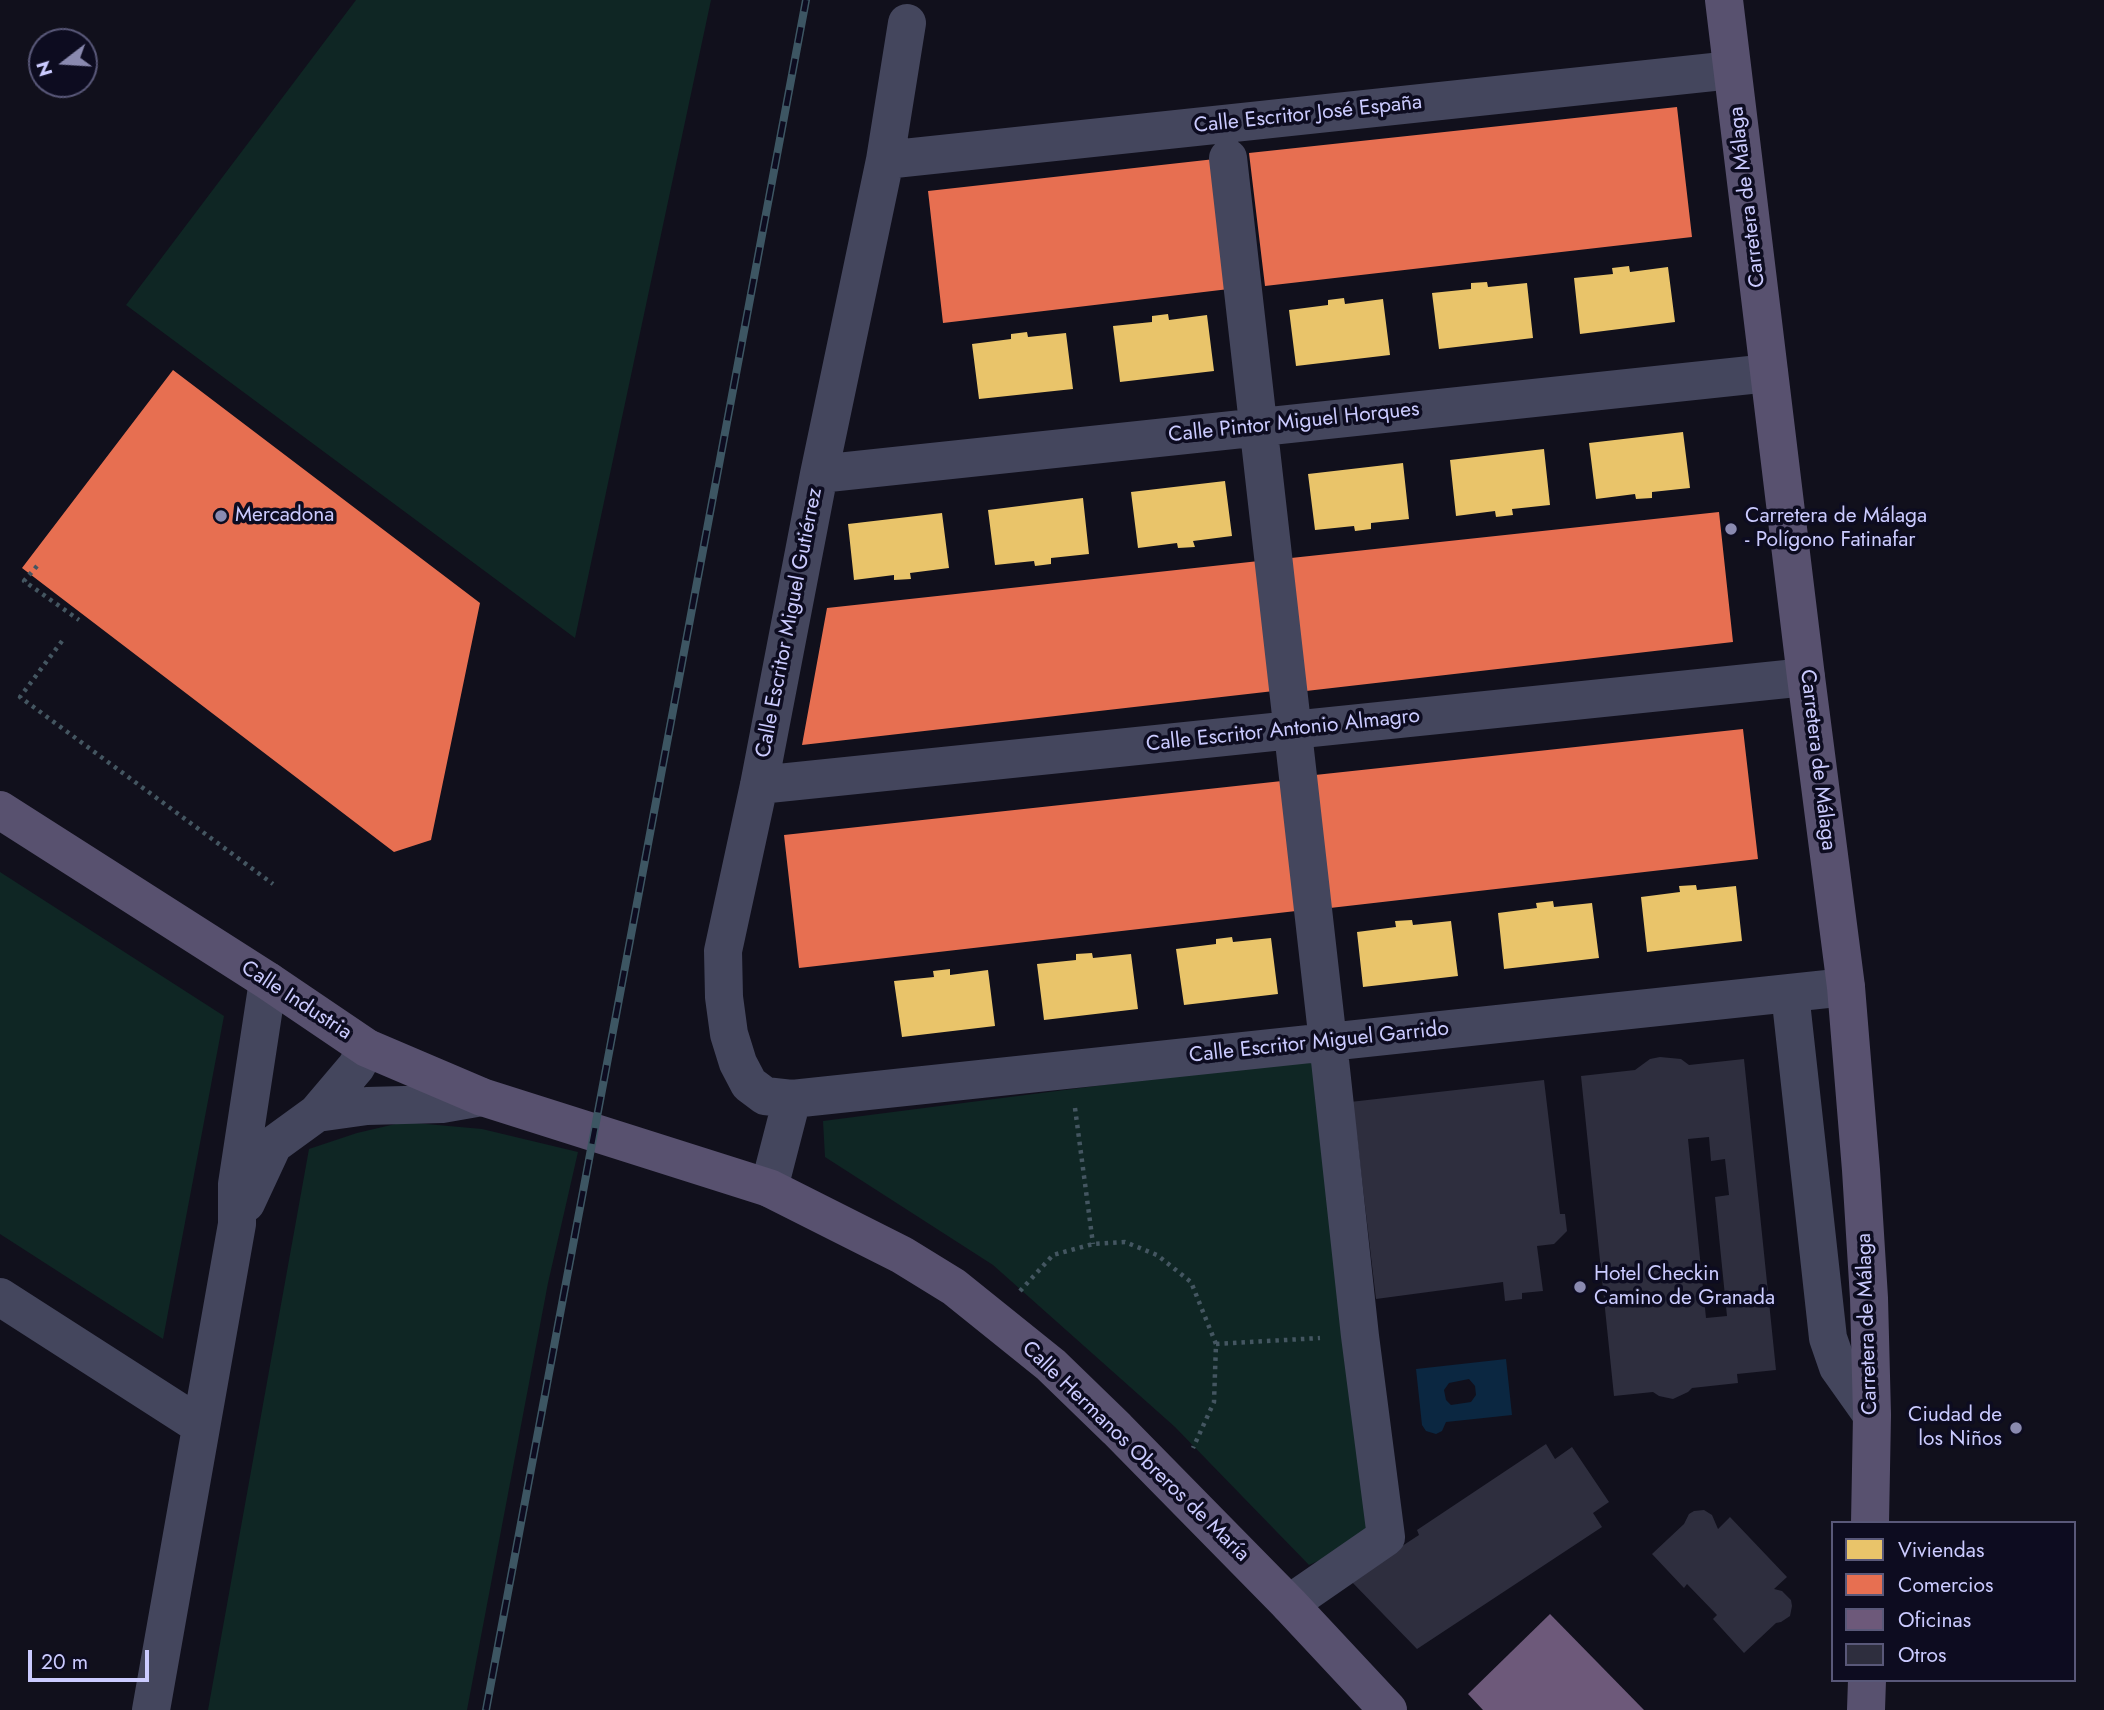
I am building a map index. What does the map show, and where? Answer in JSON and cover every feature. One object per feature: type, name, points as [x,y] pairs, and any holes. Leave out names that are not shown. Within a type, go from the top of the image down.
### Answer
[{"type":"main road","name":"Carretera de Málaga","points":[[1724,0],[1846,988],[1868,1272],[1872,1415],[1870,1521]]},
{"type":"main road","name":"Calle Industria","points":[[0,810],[268,981],[367,1048],[482,1097],[574,1128],[618,1139]]},
{"type":"main road","name":"Calle Hermanos Obreros de María","points":[[618,1139],[769,1188],[902,1255],[954,1287],[1051,1365],[1289,1604],[1388,1710]]},
{"type":"main road","points":[[1866,1710],[1867,1682]]},
{"type":"street","name":"Calle Escritor Miguel Gutiérrez","points":[[792,1098],[765,1096],[749,1084],[738,1063],[729,1034],[724,997],[723,951],[760,785],[819,474],[885,160],[907,23]]},
{"type":"street","name":"Calle Escritor José España","points":[[885,160],[1732,70]]},
{"type":"street","points":[[1228,158],[1360,1336],[1386,1537],[1289,1604]]},
{"type":"street","name":"Calle Pintor Miguel Horques","points":[[819,474],[1769,373]]},
{"type":"street","name":"Calle Escritor Antonio Almagro","points":[[760,785],[1806,677]]},
{"type":"street","points":[[151,1710],[237,1224],[237,1184],[268,981]]},
{"type":"street","name":"Calle Escritor Miguel Garrido","points":[[792,1098],[1846,988]]},
{"type":"street","points":[[1790,993],[1828,1338],[1838,1367],[1872,1415]]},
{"type":"street","points":[[237,1224],[273,1146],[317,1113],[356,1067],[367,1048]]},
{"type":"street","points":[[317,1113],[368,1106],[442,1104],[482,1097]]},
{"type":"street","points":[[769,1188],[792,1098]]},
{"type":"street","points":[[0,1297],[201,1426]]},
{"type":"path","points":[[37,566],[24,581],[79,620]]},
{"type":"path","points":[[62,641],[20,697],[273,884]]},
{"type":"path","points":[[1069,1069],[1093,1244]]},
{"type":"path","points":[[995,1318],[1053,1255],[1093,1244],[1125,1242],[1157,1255],[1191,1282],[1216,1344],[1214,1402],[1174,1487]]},
{"type":"path","points":[[1216,1344],[1360,1336]]},
{"type":"green space","points":[[356,0],[711,0],[575,638],[126,305]]},
{"type":"green space","points":[[0,872],[224,1016],[163,1339],[0,1234]]},
{"type":"green space","points":[[1314,1058],[1370,1538],[1309,1565],[1175,1427],[993,1265],[825,1157],[823,1121]]},
{"type":"green space","points":[[404,1122],[482,1129],[578,1152],[548,1283],[467,1710],[208,1710],[309,1149],[357,1133]]},
{"type":"water","points":[[1506,1359],[1512,1415],[1446,1422],[1442,1431],[1436,1434],[1426,1431],[1422,1425],[1416,1369]],"holes":[[[1469,1379],[1475,1386],[1476,1395],[1471,1402],[1451,1405],[1446,1400],[1444,1390],[1449,1383]]]},
{"type":"building: Viviendas","points":[[1629,266],[1630,272],[1668,267],[1675,322],[1580,334],[1574,278],[1613,274],[1612,268]]},
{"type":"building: Viviendas","points":[[1487,282],[1488,287],[1527,283],[1533,338],[1439,349],[1432,293],[1471,289],[1471,283]]},
{"type":"building: Viviendas","points":[[1344,298],[1345,304],[1383,299],[1390,355],[1296,366],[1289,310],[1328,305],[1328,300]]},
{"type":"building: Viviendas","points":[[1168,314],[1169,320],[1207,315],[1214,371],[1120,382],[1113,326],[1152,322],[1152,316]]},
{"type":"building: Viviendas","points":[[1027,332],[1028,337],[1066,333],[1073,389],[979,399],[972,344],[1011,339],[1011,334]]},
{"type":"building: Viviendas","points":[[1683,432],[1690,488],[1652,492],[1652,498],[1636,499],[1635,494],[1596,499],[1589,443]]},
{"type":"building: Viviendas","points":[[1544,449],[1550,505],[1512,509],[1513,515],[1496,517],[1495,511],[1456,516],[1450,460]]},
{"type":"building: Viviendas","points":[[1403,463],[1409,519],[1371,523],[1371,529],[1355,531],[1354,526],[1315,530],[1308,474]]},
{"type":"building: Viviendas","points":[[1225,481],[1232,536],[1193,541],[1195,547],[1178,548],[1177,543],[1138,548],[1131,492]]},
{"type":"building: Viviendas","points":[[1083,498],[1089,554],[1051,558],[1051,564],[1035,566],[1034,561],[995,565],[988,510]]},
{"type":"building: Viviendas","points":[[942,513],[949,568],[910,573],[911,579],[894,580],[894,575],[854,580],[848,524]]},
{"type":"building: Viviendas","points":[[1696,885],[1697,890],[1736,886],[1742,941],[1647,952],[1641,897],[1680,892],[1679,886]]},
{"type":"building: Viviendas","points":[[1553,901],[1554,907],[1592,903],[1599,958],[1504,969],[1498,913],[1537,908],[1536,903]]},
{"type":"building: Viviendas","points":[[1412,920],[1413,925],[1451,921],[1458,976],[1363,987],[1357,932],[1396,927],[1395,921]]},
{"type":"building: Viviendas","points":[[1232,937],[1233,942],[1271,938],[1278,994],[1184,1005],[1176,949],[1216,944],[1216,939]]},
{"type":"building: Viviendas","points":[[1092,953],[1093,958],[1131,954],[1138,1009],[1044,1020],[1037,964],[1076,960],[1076,954]]},
{"type":"building: Viviendas","points":[[950,969],[950,975],[988,970],[995,1026],[902,1037],[894,981],[934,977],[933,971]]},
{"type":"building: Comercios","points":[[1677,107],[1692,237],[1265,286],[1249,153]]},
{"type":"building: Comercios","points":[[1215,159],[1229,289],[943,323],[928,191]]},
{"type":"building: Comercios","points":[[173,370],[480,603],[431,840],[394,852],[22,568]]},
{"type":"building: Comercios","points":[[1719,512],[1733,642],[1306,691],[1291,558]]},
{"type":"building: Comercios","points":[[1259,561],[1274,691],[802,745],[827,608]]},
{"type":"building: Comercios","points":[[1743,729],[1758,859],[1330,908],[1315,775]]},
{"type":"building: Comercios","points":[[1282,781],[1296,911],[799,968],[784,835]]},
{"type":"building: Oficinas","points":[[1550,1614],[1644,1710],[1483,1710],[1468,1694]]},
{"type":"building: Otros","points":[[1650,1059],[1681,1059],[1689,1065],[1744,1059],[1776,1370],[1737,1374],[1738,1383],[1692,1388],[1673,1399],[1653,1392],[1614,1396],[1581,1076],[1635,1070]],"holes":[[[1709,1137],[1711,1161],[1725,1159],[1729,1195],[1715,1197],[1727,1316],[1706,1318],[1688,1139]]]},
{"type":"building: Otros","points":[[1544,1080],[1560,1214],[1565,1214],[1567,1231],[1554,1244],[1537,1246],[1543,1291],[1522,1293],[1522,1299],[1505,1301],[1503,1282],[1376,1299],[1357,1137],[1350,1102]]},
{"type":"building: Otros","points":[[1546,1444],[1555,1459],[1572,1447],[1609,1502],[1593,1513],[1602,1527],[1417,1649],[1350,1580],[1419,1535],[1417,1530]]},
{"type":"building: Otros","points":[[1704,1510],[1712,1515],[1718,1529],[1730,1517],[1787,1577],[1774,1589],[1782,1591],[1791,1600],[1790,1616],[1776,1623],[1744,1653],[1713,1619],[1717,1615],[1687,1584],[1684,1588],[1652,1554],[1684,1524],[1689,1514]]},
{"type":"railway","points":[[486,1710],[806,0]]},
{"type":"place","name":"Mercadona","points":[[221,516]]},
{"type":"place","name":"Carretera de Málaga - Polígono Fatinafar","points":[[1731,529]]},
{"type":"place","name":"Hotel Checkin Camino de Granada","points":[[1580,1287]]},
{"type":"place","name":"Ciudad de los Niños","points":[[2016,1428]]}]
